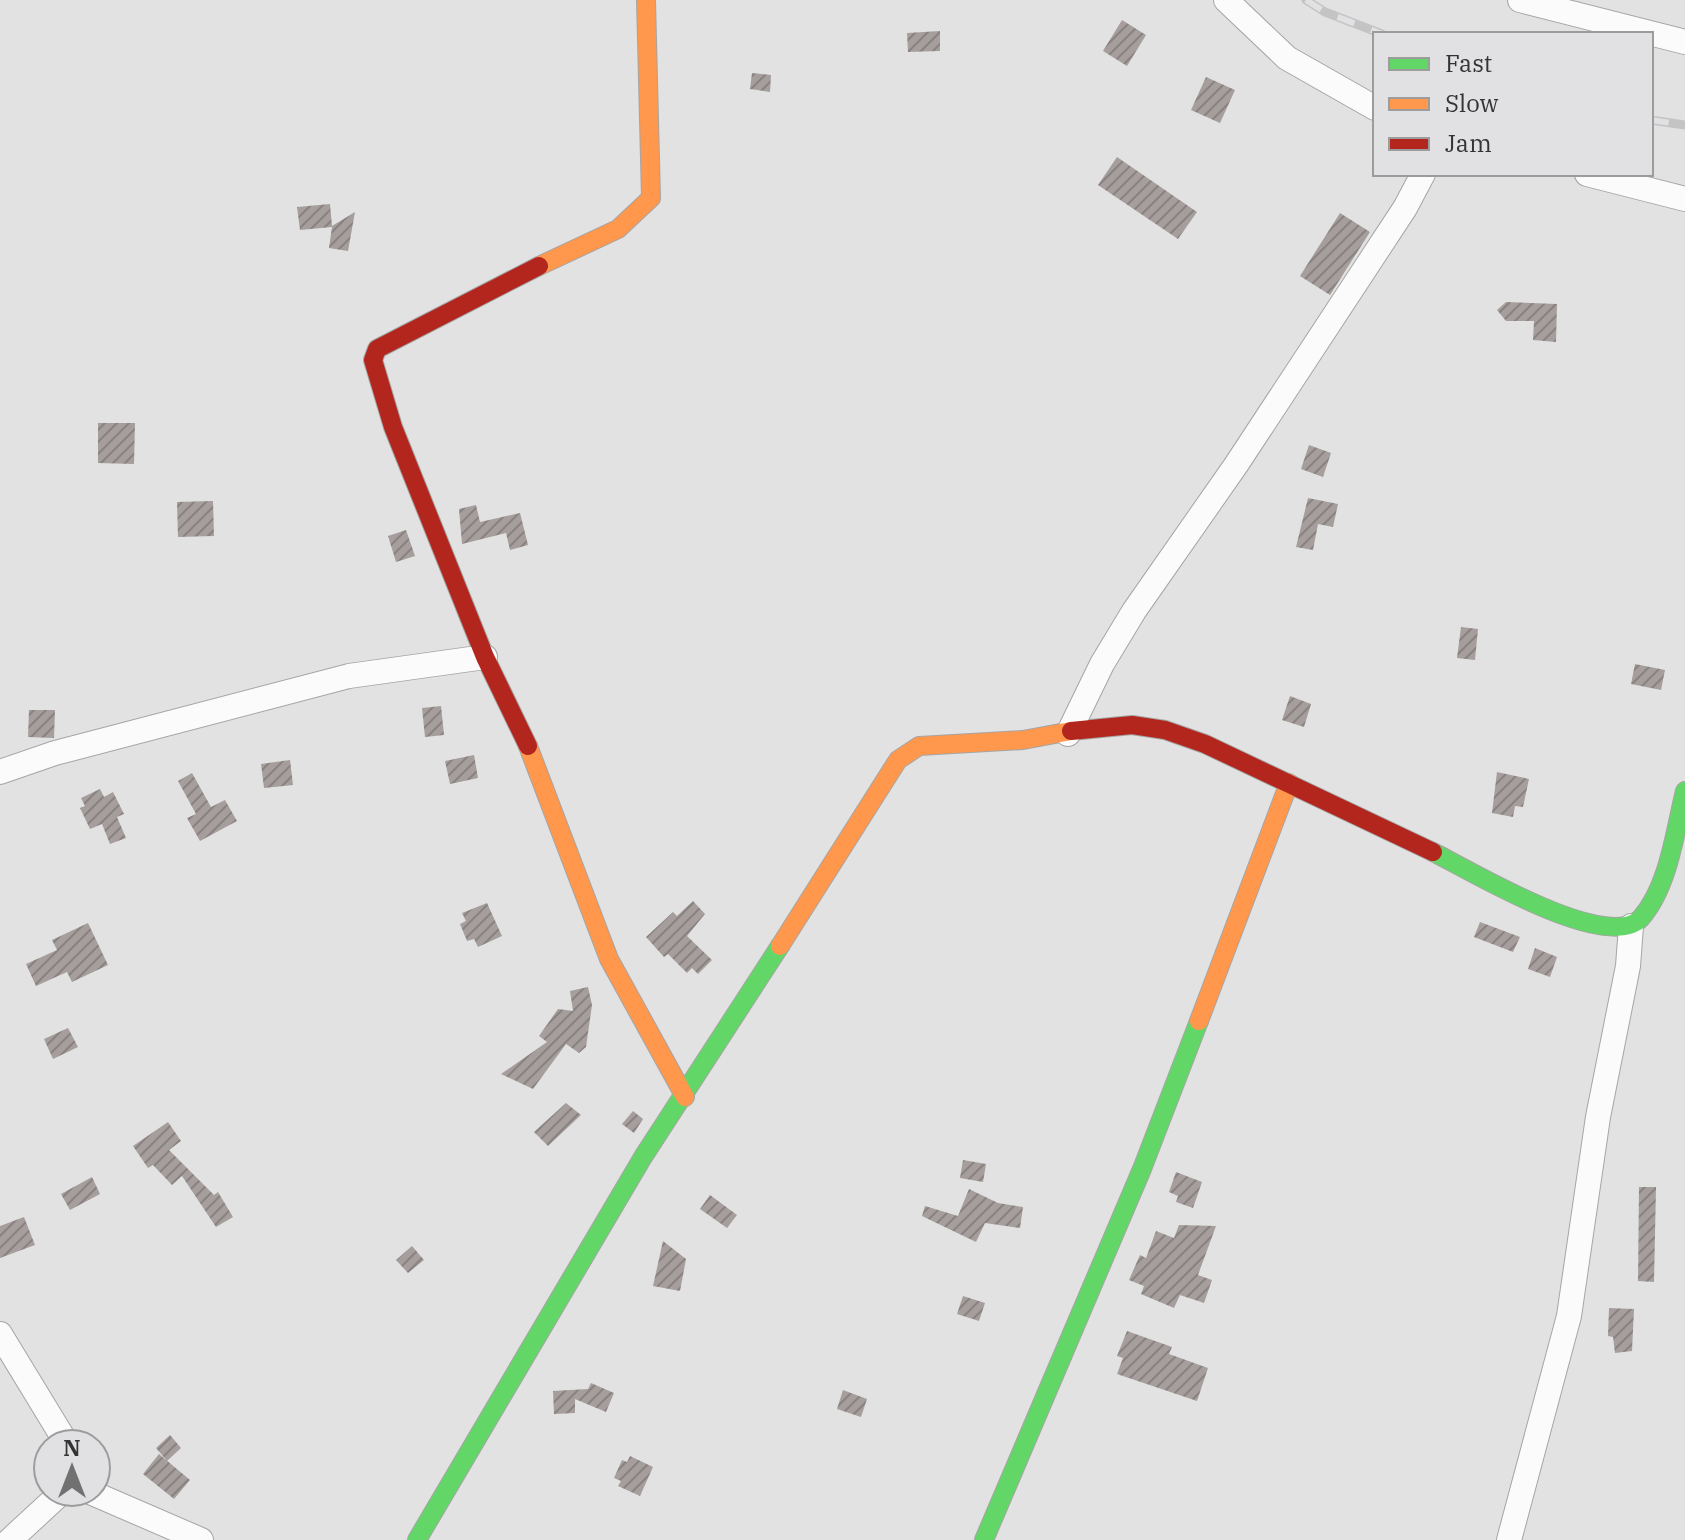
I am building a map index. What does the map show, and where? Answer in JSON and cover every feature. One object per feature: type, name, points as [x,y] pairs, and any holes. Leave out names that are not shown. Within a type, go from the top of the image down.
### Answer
[{"type":"street","points":[[646,0],[651,198],[618,229],[431,318],[377,349],[373,360],[393,427],[485,657],[528,746],[609,959],[685,1097]]},
{"type":"street","points":[[1226,0],[1287,58],[1373,107]]},
{"type":"street","points":[[1520,0],[1646,32]]},
{"type":"street","points":[[1653,34],[1685,42]]},
{"type":"street","points":[[1068,734],[1102,664],[1134,611],[1236,465],[1405,208],[1422,176]]},
{"type":"street","points":[[1595,176],[1685,199]]},
{"type":"street","points":[[0,772],[55,753],[349,676],[485,657]]},
{"type":"street","points":[[417,1540],[603,1223],[898,760],[919,746],[1068,734],[1098,726],[1132,725],[1165,730],[1205,744],[1289,783],[1565,918],[1593,926],[1631,926],[1642,917],[1662,879],[1685,791]]},
{"type":"street","points":[[984,1540],[1142,1169],[1289,783]]},
{"type":"street","points":[[1509,1540],[1569,1316],[1598,1117],[1628,966],[1631,926]]},
{"type":"street","points":[[0,1334],[57,1428]]},
{"type":"street","points":[[112,1502],[201,1540]]},
{"type":"street","points":[[10,1540],[45,1508]]},
{"type":"building","points":[[1122,20],[1146,35],[1127,66],[1103,51]]},
{"type":"building","points":[[940,31],[940,51],[908,52],[907,33]]},
{"type":"building","points":[[752,73],[771,75],[770,92],[750,89]]},
{"type":"building","points":[[1206,77],[1235,90],[1220,123],[1191,110]]},
{"type":"building","points":[[1117,157],[1197,212],[1178,239],[1098,185]]},
{"type":"building","points":[[330,204],[332,226],[355,212],[348,251],[329,248],[332,227],[300,230],[297,207]]},
{"type":"building","points":[[1340,213],[1370,232],[1330,295],[1300,276]]},
{"type":"building","points":[[1506,302],[1557,304],[1556,342],[1533,340],[1534,321],[1506,321],[1497,310]]},
{"type":"building","points":[[98,423],[135,423],[134,464],[98,463]]},
{"type":"building","points":[[1309,445],[1331,453],[1323,477],[1301,469]]},
{"type":"building","points":[[1308,498],[1338,504],[1333,527],[1318,524],[1313,550],[1296,547]]},
{"type":"building","points":[[213,501],[214,536],[178,537],[177,502]]},
{"type":"building","points":[[476,505],[480,522],[520,513],[528,545],[510,550],[506,533],[462,544],[459,509]]},
{"type":"building","points":[[406,530],[415,556],[396,562],[388,536]]},
{"type":"building","points":[[1461,627],[1478,629],[1475,660],[1457,658]]},
{"type":"building","points":[[1635,664],[1665,670],[1661,690],[1631,684]]},
{"type":"building","points":[[1290,696],[1311,704],[1304,727],[1282,720]]},
{"type":"building","points":[[441,706],[444,735],[425,737],[422,708]]},
{"type":"building","points":[[29,710],[55,710],[54,738],[28,737]]},
{"type":"building","points":[[474,755],[478,778],[450,784],[445,761]]},
{"type":"building","points":[[290,760],[293,785],[264,788],[261,764]]},
{"type":"building","points":[[1497,772],[1529,779],[1523,807],[1515,806],[1513,817],[1492,813]]},
{"type":"building","points":[[192,773],[211,807],[225,800],[237,821],[200,841],[187,818],[196,814],[178,781]]},
{"type":"building","points":[[100,789],[104,797],[113,792],[124,814],[117,817],[126,838],[110,844],[102,824],[90,829],[80,808],[85,806],[81,798]]},
{"type":"building","points":[[693,901],[705,914],[687,936],[712,960],[698,974],[692,968],[687,973],[668,954],[664,957],[646,937],[673,912],[677,916]]},
{"type":"building","points":[[487,903],[502,936],[478,947],[474,939],[467,941],[460,924],[466,921],[462,913]]},
{"type":"building","points":[[1480,922],[1520,937],[1513,952],[1474,937]]},
{"type":"building","points":[[88,923],[108,965],[72,982],[67,972],[36,986],[26,964],[57,950],[52,940]]},
{"type":"building","points":[[1535,948],[1557,957],[1550,977],[1528,969]]},
{"type":"building","points":[[588,987],[592,1005],[586,1047],[579,1053],[566,1044],[533,1089],[501,1074],[547,1042],[539,1036],[558,1009],[573,1011],[570,991]]},
{"type":"building","points":[[68,1028],[78,1047],[53,1059],[44,1039]]},
{"type":"building","points":[[566,1103],[581,1115],[548,1146],[534,1132]]},
{"type":"building","points":[[633,1111],[643,1119],[634,1133],[622,1124]]},
{"type":"building","points":[[168,1122],[181,1141],[169,1150],[214,1195],[218,1192],[233,1217],[216,1227],[182,1176],[172,1185],[153,1165],[148,1168],[133,1146]]},
{"type":"building","points":[[963,1160],[986,1164],[983,1182],[960,1178]]},
{"type":"building","points":[[1176,1172],[1202,1182],[1193,1208],[1176,1202],[1178,1196],[1169,1192]]},
{"type":"building","points":[[92,1177],[100,1194],[70,1210],[61,1194]]},
{"type":"building","points":[[1639,1187],[1656,1187],[1654,1282],[1638,1281]]},
{"type":"building","points":[[969,1189],[998,1203],[1023,1207],[1020,1228],[985,1223],[976,1242],[922,1216],[925,1206],[958,1216]]},
{"type":"building","points":[[710,1195],[737,1215],[727,1228],[700,1209]]},
{"type":"building","points":[[24,1217],[35,1245],[0,1258],[0,1226]]},
{"type":"building","points":[[1179,1225],[1216,1226],[1198,1275],[1212,1280],[1204,1303],[1180,1295],[1174,1308],[1141,1294],[1144,1286],[1129,1280],[1140,1255],[1146,1258],[1156,1231],[1174,1238]]},
{"type":"building","points":[[663,1241],[686,1259],[680,1291],[653,1286]]},
{"type":"building","points":[[412,1246],[424,1260],[408,1273],[396,1260]]},
{"type":"building","points":[[963,1296],[985,1303],[979,1321],[957,1314]]},
{"type":"building","points":[[1609,1308],[1634,1309],[1632,1351],[1615,1353],[1613,1337],[1608,1336]]},
{"type":"building","points":[[1127,1331],[1172,1347],[1169,1354],[1208,1368],[1197,1401],[1117,1374],[1123,1358],[1117,1356]]},
{"type":"building","points":[[591,1383],[614,1393],[606,1412],[575,1399],[575,1413],[554,1414],[553,1391],[588,1389]]},
{"type":"building","points":[[843,1390],[867,1399],[861,1417],[837,1409]]},
{"type":"building","points":[[170,1435],[181,1448],[167,1461],[156,1448]]},
{"type":"building","points":[[159,1454],[190,1480],[174,1499],[143,1474]]},
{"type":"building","points":[[630,1456],[653,1467],[640,1496],[618,1486],[621,1481],[614,1478],[622,1460],[627,1462]]},
{"type":"railway","points":[[1306,0],[1325,12],[1377,32]]},
{"type":"railway","points":[[1653,120],[1685,125]]},
{"type":"traffic: fast","points":[[1433,852],[1506,890],[1570,918],[1600,925],[1624,926],[1641,918],[1658,890],[1670,858],[1685,791]]},
{"type":"traffic: fast","points":[[417,1540],[643,1157],[780,946]]},
{"type":"traffic: fast","points":[[984,1540],[1142,1169],[1199,1021]]},
{"type":"traffic: slow","points":[[539,266],[618,229],[651,198],[646,0]]},
{"type":"traffic: slow","points":[[780,946],[898,760],[919,746],[1023,740],[1071,731]]},
{"type":"traffic: slow","points":[[528,746],[609,959],[685,1097]]},
{"type":"traffic: slow","points":[[1199,1021],[1289,783]]},
{"type":"traffic: jam","points":[[528,746],[485,657],[393,427],[373,360],[377,349],[539,266]]},
{"type":"traffic: jam","points":[[1071,731],[1132,725],[1165,730],[1205,744],[1433,852]]}]
